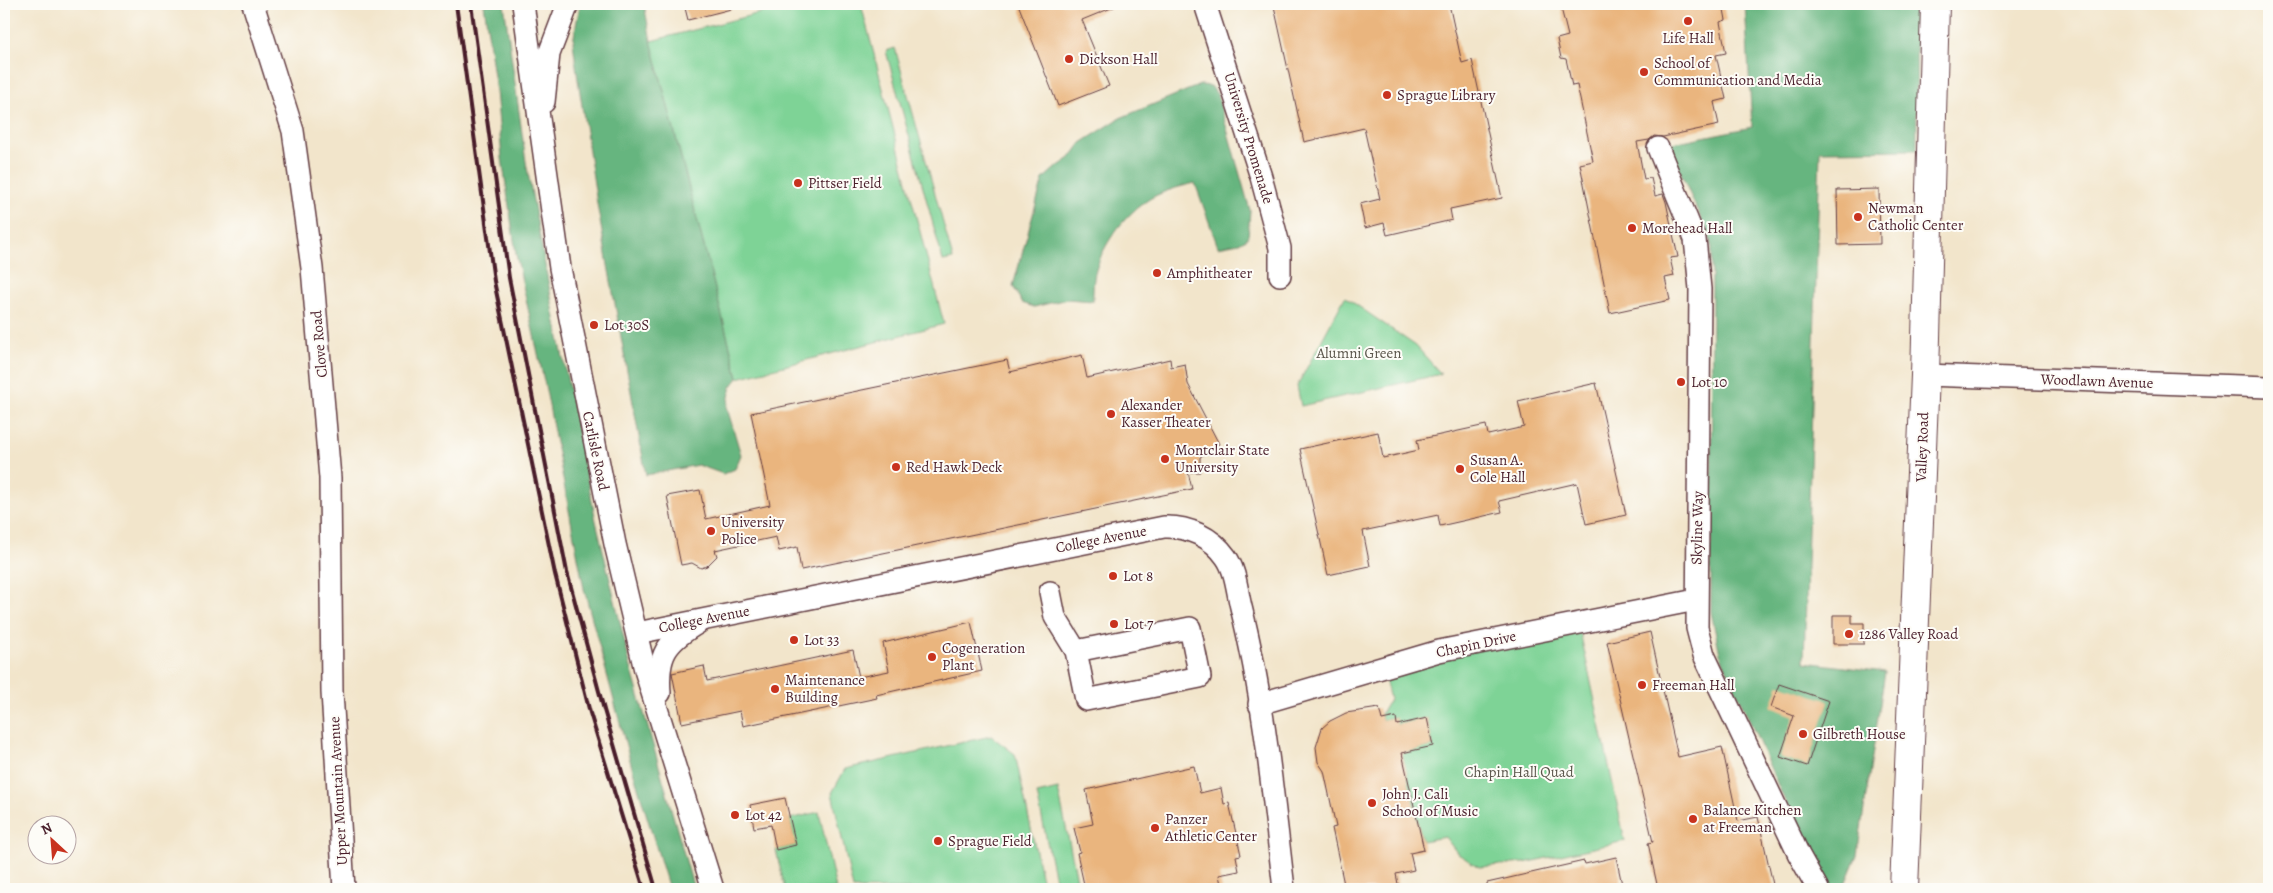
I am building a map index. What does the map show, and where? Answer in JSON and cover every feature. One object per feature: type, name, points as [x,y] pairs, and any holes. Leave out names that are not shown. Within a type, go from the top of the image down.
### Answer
[{"type":"main road","name":"Valley Road","points":[[1903,886],[1925,375],[1935,4]]},
{"type":"street","name":"Clove Road","points":[[253,4],[293,131],[312,268],[330,478],[332,692]]},
{"type":"street","name":"Carlisle Road","points":[[523,4],[560,268],[581,382],[615,544],[636,633],[662,726],[713,889]]},
{"type":"street","points":[[540,135],[549,54],[568,4]]},
{"type":"street","name":"University Promenade","points":[[1205,4],[1225,60],[1268,203],[1280,248],[1280,275]]},
{"type":"street","name":"Skyline Way","points":[[1658,148],[1695,238],[1700,289],[1697,628],[1704,655],[1799,855],[1818,889]]},
{"type":"street","name":"Woodlawn Avenue","points":[[1925,375],[2269,387]]},
{"type":"street","name":"College Avenue","points":[[636,633],[1164,526],[1188,529],[1215,545],[1231,565],[1247,631],[1271,775],[1284,889]]},
{"type":"street","points":[[1050,592],[1055,617],[1076,651],[1086,700],[1200,677],[1190,628],[1076,651]]},
{"type":"street","name":"Chapin Drive","points":[[1259,704],[1440,652],[1696,600]]},
{"type":"street","points":[[662,726],[658,672],[660,661],[677,637],[705,619]]},
{"type":"street","name":"Upper Mountain Avenue","points":[[332,692],[344,889]]},
{"type":"green space","points":[[484,4],[504,4],[526,162],[596,521],[630,664],[694,889],[669,889],[631,764],[584,589],[546,390],[516,254],[502,158],[496,91]]},
{"type":"green space","points":[[580,4],[644,4],[651,41],[738,378],[731,387],[727,408],[741,455],[735,469],[723,474],[698,465],[646,475],[598,210],[577,73],[573,42]]},
{"type":"green space","name":"Pittser Field","points":[[795,4],[861,4],[944,324],[738,378],[651,41]]},
{"type":"green space","points":[[1745,4],[1916,4],[1917,150],[1820,151],[1804,662],[1885,672],[1857,855],[1843,889],[1829,889],[1796,826],[1720,654],[1711,612],[1712,244],[1668,144],[1752,127]]},
{"type":"green space","points":[[895,48],[953,259],[943,261],[886,51]]},
{"type":"green space","points":[[1200,85],[1211,86],[1217,94],[1250,210],[1248,238],[1239,243],[1218,247],[1195,183],[1175,188],[1156,195],[1145,202],[1129,215],[1115,232],[1096,270],[1093,301],[1067,299],[1034,307],[1022,303],[1013,286],[1043,179],[1070,158],[1081,143],[1120,118]]},
{"type":"green space","name":"Alumni Green","points":[[1345,297],[1416,346],[1441,374],[1301,406],[1297,386]]},
{"type":"green space","name":"Chapin Hall Quad","points":[[1578,622],[1625,841],[1524,863],[1479,867],[1458,854],[1445,837],[1422,841],[1402,753],[1433,746],[1427,718],[1397,725],[1395,717],[1382,720],[1381,714],[1390,699],[1382,668]]},
{"type":"green space","name":"Sprague Field","points":[[991,736],[1015,754],[1044,889],[853,889],[832,793],[845,769]]},
{"type":"green space","points":[[1058,789],[1079,889],[1057,889],[1037,794]]},
{"type":"green space","points":[[819,812],[836,889],[785,889],[776,850],[796,845],[790,819]]},
{"type":"building","points":[[684,4],[731,4],[731,9],[688,20]]},
{"type":"building","name":"Dickson Hall","points":[[1018,4],[1121,4],[1082,20],[1109,86],[1058,106]]},
{"type":"building","name":"Sprague Library","points":[[1284,4],[1449,4],[1462,63],[1472,60],[1502,198],[1450,209],[1452,220],[1387,235],[1384,223],[1365,228],[1360,204],[1380,199],[1364,128],[1304,142],[1274,6]]},
{"type":"building","points":[[1560,4],[1723,4],[1726,20],[1720,22],[1726,53],[1716,55],[1726,99],[1714,102],[1719,125],[1663,137],[1654,136],[1649,140],[1637,142],[1644,179],[1651,178],[1655,196],[1663,194],[1666,202],[1678,257],[1670,258],[1674,276],[1665,278],[1670,300],[1610,313],[1580,164],[1593,161],[1577,85],[1572,86],[1566,59],[1561,58],[1557,39],[1568,36]]},
{"type":"building","name":"Newman Catholic Center","points":[[1879,189],[1880,244],[1838,245],[1837,190]]},
{"type":"building","points":[[1082,355],[1087,378],[1170,359],[1171,367],[1185,364],[1188,384],[1219,444],[1200,457],[1200,472],[1188,472],[1192,489],[801,570],[797,547],[779,551],[776,537],[715,550],[717,556],[707,566],[701,568],[692,563],[681,565],[667,496],[700,490],[706,519],[770,505],[751,413],[1007,360],[1010,372]]},
{"type":"building","name":"Susan A. Cole Hall","points":[[1596,383],[1626,515],[1586,524],[1577,483],[1499,501],[1502,512],[1440,526],[1438,515],[1363,531],[1370,566],[1328,575],[1300,449],[1378,432],[1383,458],[1419,450],[1417,440],[1486,425],[1488,435],[1524,427],[1518,401]]},
{"type":"building","name":"1286 Valley Road","points":[[1833,615],[1852,615],[1852,623],[1864,623],[1864,644],[1833,644]]},
{"type":"building","name":"Maintenance Building","points":[[971,622],[982,671],[876,695],[877,698],[743,726],[740,711],[682,723],[672,673],[704,666],[707,681],[853,650],[859,677],[889,671],[883,643]]},
{"type":"building","name":"Balance Kitchen at Freeman","points":[[1650,632],[1678,757],[1722,747],[1738,821],[1758,817],[1774,889],[1658,889],[1648,843],[1653,842],[1607,642]]},
{"type":"building","name":"Gilbreth House","points":[[1779,684],[1829,701],[1807,766],[1780,757],[1794,716],[1771,707]]},
{"type":"building","points":[[1379,708],[1382,720],[1396,717],[1397,725],[1427,718],[1433,746],[1402,753],[1424,850],[1410,853],[1414,870],[1396,874],[1399,889],[1345,889],[1332,828],[1336,827],[1324,771],[1318,762],[1316,747],[1322,728],[1330,721],[1346,713]]},
{"type":"building","name":"Panzer Athletic Center","points":[[1194,766],[1200,793],[1221,788],[1224,804],[1229,803],[1241,855],[1236,856],[1239,871],[1219,875],[1222,889],[1085,889],[1077,853],[1080,852],[1074,828],[1093,824],[1086,790]]},
{"type":"building","points":[[785,798],[796,845],[776,850],[771,825],[754,828],[750,805]]},
{"type":"building","points":[[1616,857],[1623,889],[1487,889],[1487,883],[1584,861],[1585,864]]},
{"type":"railway","points":[[456,4],[494,281],[555,574],[590,713],[644,889]]},
{"type":"railway","points":[[471,4],[509,278],[567,572],[604,710],[656,889]]},
{"type":"place","name":"Life Hall","points":[[1688,21]]},
{"type":"place","name":"Dickson Hall","points":[[1069,59]]},
{"type":"place","name":"School of Communication and Media","points":[[1644,72]]},
{"type":"place","name":"Sprague Library","points":[[1387,95]]},
{"type":"place","name":"Pittser Field","points":[[798,183]]},
{"type":"place","name":"Newman Catholic Center","points":[[1858,217]]},
{"type":"place","name":"Morehead Hall","points":[[1632,228]]},
{"type":"place","name":"Amphitheater","points":[[1157,273]]},
{"type":"place","name":"Lot 30S","points":[[594,325]]},
{"type":"place","name":"Lot 10","points":[[1681,382]]},
{"type":"place","name":"Alexander Kasser Theater","points":[[1111,414]]},
{"type":"place","name":"Montclair State University","points":[[1165,459]]},
{"type":"place","name":"Red Hawk Deck","points":[[896,467]]},
{"type":"place","name":"Susan A. Cole Hall","points":[[1460,469]]},
{"type":"place","name":"University Police","points":[[711,531]]},
{"type":"place","name":"Lot 8","points":[[1113,576]]},
{"type":"place","name":"Lot 7","points":[[1114,624]]},
{"type":"place","name":"1286 Valley Road","points":[[1849,634]]},
{"type":"place","name":"Lot 33","points":[[794,640]]},
{"type":"place","name":"Cogeneration Plant","points":[[932,657]]},
{"type":"place","name":"Freeman Hall","points":[[1642,685]]},
{"type":"place","name":"Maintenance Building","points":[[775,689]]},
{"type":"place","name":"Gilbreth House","points":[[1803,734]]},
{"type":"place","name":"John J. Cali School of Music","points":[[1372,803]]},
{"type":"place","name":"Lot 42","points":[[735,815]]},
{"type":"place","name":"Balance Kitchen at Freeman","points":[[1693,819]]},
{"type":"place","name":"Panzer Athletic Center","points":[[1155,828]]},
{"type":"place","name":"Sprague Field","points":[[938,841]]}]
